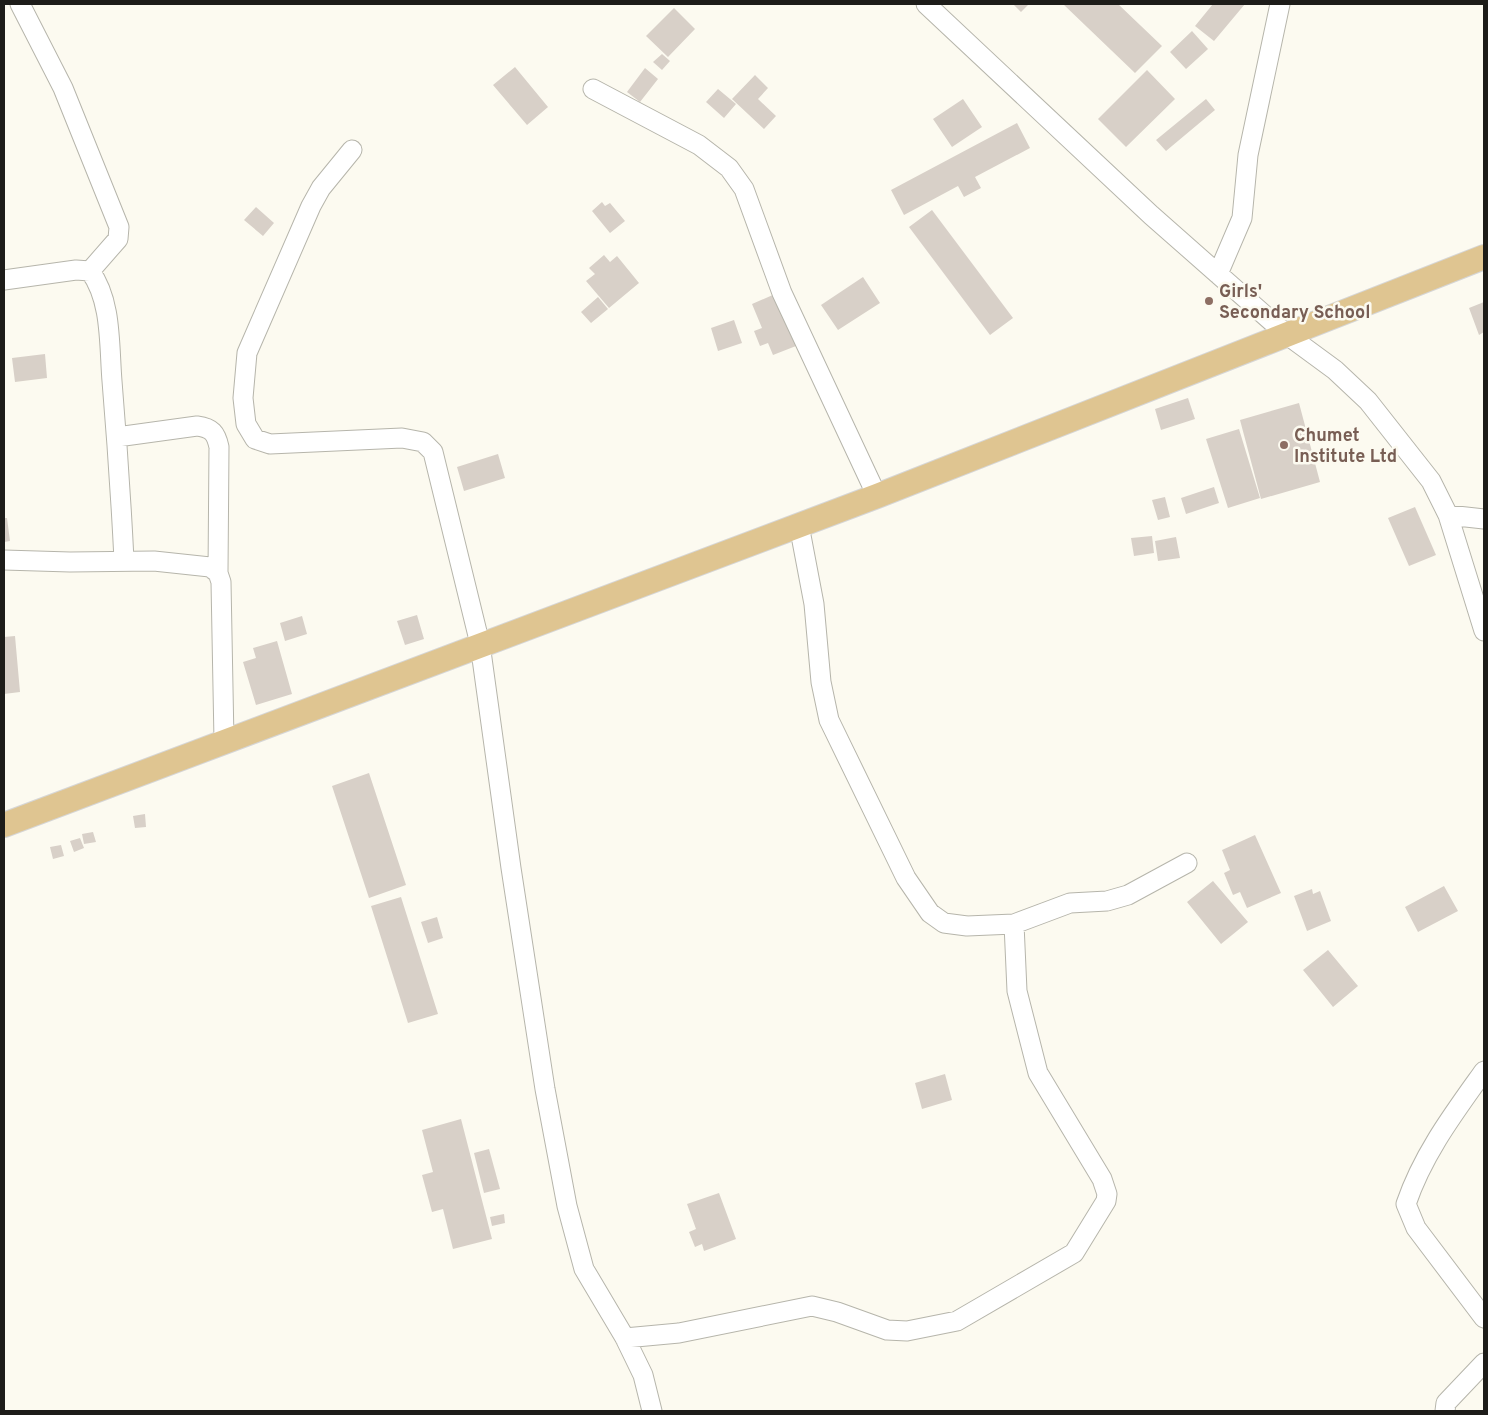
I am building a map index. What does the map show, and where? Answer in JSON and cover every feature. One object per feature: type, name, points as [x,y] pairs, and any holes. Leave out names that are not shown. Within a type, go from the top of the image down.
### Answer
[{"type":"main road","points":[[4,825],[480,644],[877,496],[1484,257]]},
{"type":"street","points":[[20,4],[63,88],[119,227],[118,239],[90,271]]},
{"type":"street","points":[[926,4],[1151,215],[1286,334],[1334,370],[1368,401],[1431,481],[1448,515],[1484,631]]},
{"type":"street","points":[[1218,274],[1242,218],[1248,156],[1280,4]]},
{"type":"street","points":[[593,89],[699,146],[729,168],[744,189],[782,293],[877,496]]},
{"type":"street","points":[[352,150],[321,188],[311,206],[247,352],[243,398],[246,424],[255,439],[270,444],[402,438],[423,442],[433,452],[480,644],[545,1089],[567,1206],[584,1269],[626,1338],[642,1375],[652,1411]]},
{"type":"street","points":[[4,280],[76,270],[90,271],[98,282],[104,303],[117,437],[124,560]]},
{"type":"street","points":[[117,437],[198,426],[209,427],[216,435],[219,447],[218,573],[221,582],[224,741]]},
{"type":"street","points":[[1448,515],[1484,520]]},
{"type":"street","points":[[799,525],[814,604],[821,682],[829,720],[906,878],[930,913],[944,923],[968,926],[1014,924],[1070,903],[1107,901],[1128,895],[1187,863]]},
{"type":"street","points":[[4,560],[70,562],[154,561],[210,567],[218,573]]},
{"type":"street","points":[[626,1338],[679,1333],[812,1306],[837,1312],[887,1330],[907,1331],[957,1322],[1074,1253],[1106,1201],[1107,1194],[1102,1179],[1038,1073],[1017,992],[1014,924]]},
{"type":"street","points":[[1484,1071],[1444,1128],[1416,1177],[1406,1204],[1416,1228],[1484,1318]]},
{"type":"street","points":[[1445,1411],[1446,1403],[1484,1363]]},
{"type":"building","points":[[1013,4],[1029,4],[1021,12]]},
{"type":"building","points":[[1063,4],[1118,4],[1162,46],[1135,73]]},
{"type":"building","points":[[1213,4],[1245,4],[1214,41],[1195,26]]},
{"type":"building","points":[[674,8],[695,29],[668,57],[646,36]]},
{"type":"building","points":[[1192,31],[1208,49],[1186,69],[1170,52]]},
{"type":"building","points":[[662,54],[670,61],[662,70],[653,62]]},
{"type":"building","points":[[515,67],[548,107],[527,125],[493,85]]},
{"type":"building","points":[[645,68],[658,79],[640,102],[627,92]]},
{"type":"building","points":[[1147,70],[1175,99],[1126,147],[1098,119]]},
{"type":"building","points":[[755,75],[768,88],[758,99],[776,116],[764,129],[732,99]]},
{"type":"building","points":[[718,89],[736,104],[724,118],[706,102]]},
{"type":"building","points":[[963,99],[982,127],[952,147],[933,119]]},
{"type":"building","points":[[1206,99],[1215,110],[1166,151],[1156,140]]},
{"type":"building","points":[[1017,123],[1030,148],[975,177],[981,188],[964,197],[958,186],[904,215],[891,190]]},
{"type":"building","points":[[602,202],[605,206],[610,203],[625,221],[610,233],[592,211]]},
{"type":"building","points":[[256,207],[274,223],[263,236],[244,220]]},
{"type":"building","points":[[932,210],[1013,318],[990,335],[909,227]]},
{"type":"building","points":[[604,255],[610,262],[617,256],[639,283],[609,308],[586,281],[595,274],[589,268]]},
{"type":"building","points":[[863,277],[880,303],[838,330],[821,305]]},
{"type":"building","points":[[775,294],[796,346],[773,355],[768,343],[760,346],[754,331],[762,328],[752,304]]},
{"type":"building","points":[[598,297],[608,309],[591,323],[581,312]]},
{"type":"building","points":[[1484,302],[1484,332],[1479,335],[1469,308]]},
{"type":"building","points":[[734,320],[742,343],[718,351],[711,328]]},
{"type":"building","points":[[45,354],[47,378],[15,382],[12,358]]},
{"type":"building","points":[[1188,398],[1195,419],[1161,430],[1155,409]]},
{"type":"building","points":[[1299,403],[1320,482],[1261,499],[1240,420]]},
{"type":"building","points":[[1239,429],[1260,498],[1228,508],[1206,439]]},
{"type":"building","points":[[498,454],[505,478],[464,491],[457,467]]},
{"type":"building","points":[[1214,487],[1219,503],[1186,514],[1181,498]]},
{"type":"building","points":[[1165,497],[1170,517],[1158,520],[1152,500]]},
{"type":"building","points":[[1415,507],[1436,555],[1409,566],[1388,518]]},
{"type":"building","points":[[4,518],[7,518],[10,541],[4,542]]},
{"type":"building","points":[[1152,536],[1154,553],[1134,556],[1131,538]]},
{"type":"building","points":[[1176,537],[1180,558],[1158,561],[1155,541]]},
{"type":"building","points":[[417,615],[424,639],[405,645],[397,621]]},
{"type":"building","points":[[302,616],[307,634],[285,641],[280,623]]},
{"type":"building","points":[[15,636],[20,692],[4,694],[4,637]]},
{"type":"building","points":[[277,641],[292,694],[256,705],[243,662],[256,658],[253,648]]},
{"type":"building","points":[[369,773],[406,885],[369,898],[332,786]]},
{"type":"building","points":[[145,814],[146,827],[135,828],[133,816]]},
{"type":"building","points":[[93,832],[96,842],[84,844],[82,834]]},
{"type":"building","points":[[1255,835],[1281,893],[1247,908],[1240,892],[1233,895],[1224,873],[1230,870],[1222,850]]},
{"type":"building","points":[[80,838],[84,848],[74,852],[70,841]]},
{"type":"building","points":[[61,845],[64,856],[53,859],[50,847]]},
{"type":"building","points":[[1213,881],[1248,922],[1221,944],[1187,902]]},
{"type":"building","points":[[1444,886],[1458,911],[1418,932],[1405,907]]},
{"type":"building","points":[[1312,889],[1313,894],[1320,891],[1331,921],[1307,931],[1294,896]]},
{"type":"building","points":[[401,897],[438,1014],[408,1023],[371,906]]},
{"type":"building","points":[[437,917],[443,938],[428,943],[421,922]]},
{"type":"building","points":[[1328,950],[1358,986],[1333,1007],[1303,970]]},
{"type":"building","points":[[945,1074],[952,1100],[922,1109],[915,1083]]},
{"type":"building","points":[[461,1119],[492,1239],[453,1249],[443,1209],[432,1212],[422,1175],[433,1172],[422,1130]]},
{"type":"building","points":[[489,1149],[500,1189],[484,1193],[474,1153]]},
{"type":"building","points":[[719,1193],[736,1239],[704,1251],[702,1244],[695,1247],[689,1232],[696,1229],[687,1204]]},
{"type":"building","points":[[504,1214],[505,1223],[492,1226],[490,1217]]},
{"type":"place","name":"Girls' Secondary School","points":[[1209,301]]},
{"type":"place","name":"Chumet Institute Ltd","points":[[1284,445]]}]
